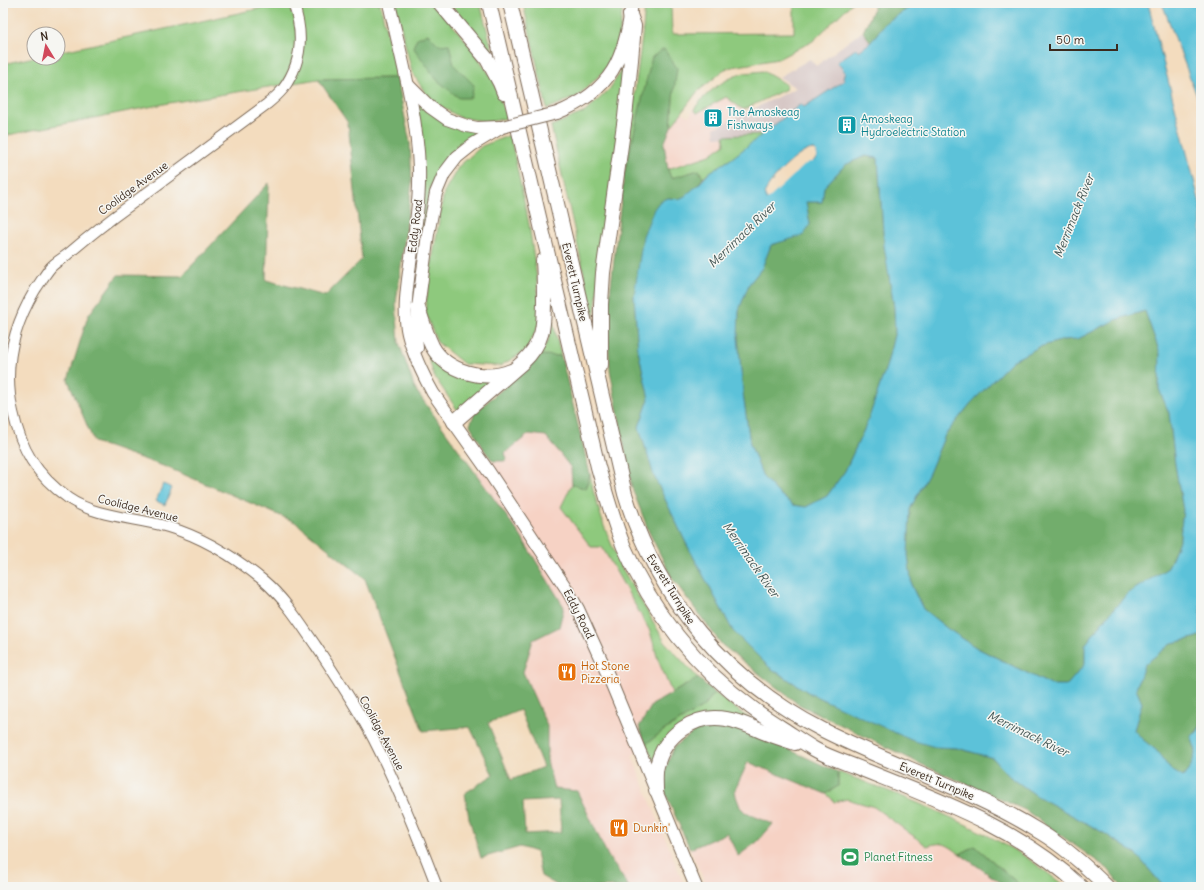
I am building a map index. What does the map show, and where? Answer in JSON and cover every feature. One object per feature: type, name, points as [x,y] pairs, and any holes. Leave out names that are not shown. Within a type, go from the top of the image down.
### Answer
[{"type":"highway","points":[[440,3],[487,59],[500,83],[520,133]]},
{"type":"highway","name":"Everett Turnpike","points":[[489,3],[520,133],[538,217],[598,467],[616,527],[636,572],[665,620],[682,642],[720,683],[753,710],[815,749],[893,781],[990,824],[1044,857],[1081,887]]},
{"type":"highway","name":"Everett Turnpike","points":[[510,3],[625,494],[631,514],[648,552],[680,607],[720,656],[743,678],[768,697],[822,730],[986,802],[1014,816],[1067,851],[1108,887]]},
{"type":"highway","points":[[601,389],[601,296],[625,117],[631,60],[634,26],[631,9]]},
{"type":"highway","points":[[454,422],[530,356],[536,347],[543,328],[544,275],[538,217]]},
{"type":"highway","points":[[418,308],[432,346],[438,354],[451,364],[464,372],[484,376],[503,374],[513,370]]},
{"type":"highway","points":[[656,790],[656,767],[664,748],[670,740],[686,726],[706,719],[726,719],[815,749]]},
{"type":"main road","name":"Eddy Road","points":[[389,3],[408,85],[418,148],[419,190],[406,316],[408,333],[413,351],[433,393],[532,537],[578,609],[608,675],[696,887]]},
{"type":"main road","points":[[408,85],[430,107],[447,119],[477,128],[502,127],[572,108],[602,86],[614,69],[622,50],[629,26],[631,9]]},
{"type":"main road","name":"Eddy Road","points":[[420,365],[417,353],[416,337],[418,308],[427,241],[436,193],[444,174],[457,157],[502,127]]},
{"type":"street","name":"Coolidge Avenue","points":[[293,3],[299,31],[299,51],[293,72],[282,90],[267,104],[91,234],[46,273],[27,304],[15,333],[8,376],[9,397],[19,436],[28,455],[34,465],[47,479],[68,497],[80,505],[96,511],[171,527],[214,546],[265,582],[287,605],[333,672],[372,737],[395,784],[437,887]]},
{"type":"shaded area","points":[[862,32],[871,42],[859,51],[857,48],[837,62],[845,72],[845,80],[887,152],[864,168],[802,105],[764,134],[715,137],[714,128],[796,88],[779,77],[810,59],[816,66]]},
{"type":"shaded area","points":[[726,97],[742,109],[745,109],[745,112],[728,120],[728,122],[715,137],[724,136],[725,144],[710,155],[668,169],[664,144],[671,127],[682,112],[689,116],[694,109],[697,113]]},
{"type":"shaded area","points":[[529,434],[546,436],[571,468],[572,484],[561,507],[591,547],[602,547],[650,631],[658,660],[672,693],[652,705],[639,727],[646,744],[632,756],[685,887],[629,887],[608,856],[577,791],[554,789],[547,760],[547,726],[523,671],[533,640],[559,627],[564,607],[520,535],[476,473],[493,461],[504,461],[507,459],[504,453]]},
{"type":"shaded area","points":[[748,761],[826,794],[834,802],[847,799],[874,807],[927,846],[937,843],[945,844],[1007,887],[707,887],[690,849],[727,832],[738,856],[773,824],[746,813],[740,807],[735,790]]},
{"type":"green space","points":[[285,3],[380,3],[397,78],[318,79],[169,103],[3,136],[3,64],[26,59],[26,66],[66,66],[66,50]]},
{"type":"green space","points":[[395,3],[434,3],[467,42],[493,79],[507,118],[488,122],[459,117],[429,99],[412,72]]},
{"type":"green space","points":[[449,3],[480,3],[496,64],[486,47]]},
{"type":"green space","points":[[523,3],[623,3],[619,40],[604,71],[578,96],[547,109]]},
{"type":"green space","points":[[645,3],[671,3],[672,34],[794,33],[794,3],[852,3],[813,41],[778,59],[727,68],[697,92],[671,127],[673,98],[624,175]]},
{"type":"green space","points":[[874,3],[917,3],[885,23],[871,42],[863,32],[874,8]]},
{"type":"green space","points":[[428,34],[439,45],[449,44],[454,65],[474,85],[471,98],[459,98],[437,80],[413,47],[417,38]]},
{"type":"green space","points":[[664,49],[677,68],[671,127],[664,144],[668,170],[671,178],[699,170],[703,178],[692,191],[682,198],[668,198],[634,296],[638,350],[649,399],[639,427],[654,476],[686,543],[733,631],[769,667],[811,694],[935,747],[957,748],[993,758],[1009,776],[1037,796],[1104,833],[1136,854],[1164,887],[1122,887],[1108,869],[1025,810],[923,765],[798,704],[722,645],[672,578],[649,532],[632,488],[610,370],[607,319],[624,175],[652,57]]},
{"type":"green space","points":[[628,60],[594,318],[551,126],[585,112],[609,90]]},
{"type":"green space","points":[[763,71],[785,84],[786,89],[745,109],[742,109],[726,97],[697,113],[694,109],[704,97],[729,79],[744,73]]},
{"type":"green space","points":[[397,78],[410,143],[412,183],[396,303],[399,343],[415,389],[520,535],[564,607],[559,627],[533,640],[523,672],[547,726],[547,760],[554,789],[577,791],[608,856],[629,887],[560,887],[541,876],[536,852],[520,847],[481,858],[469,818],[465,793],[493,775],[470,727],[423,731],[365,579],[295,522],[166,467],[94,442],[68,380],[88,316],[118,275],[182,276],[269,183],[266,280],[325,296],[362,259],[348,123],[318,79]],"holes":[[[520,710],[543,767],[511,780],[488,723]],[[559,800],[561,832],[525,834],[523,802]]]},
{"type":"green space","points":[[415,100],[486,132],[464,143],[444,162],[431,185],[420,256],[417,253]]},
{"type":"green space","points":[[764,134],[703,178],[699,170],[670,179],[668,169],[710,155],[725,144],[724,136]]},
{"type":"green space","points":[[510,135],[529,224],[537,279],[540,322],[527,350],[500,366],[464,364],[437,342],[425,312],[444,192],[459,166],[482,146]]},
{"type":"green space","points":[[865,156],[878,158],[884,246],[894,307],[895,331],[887,364],[868,421],[845,471],[827,496],[806,507],[793,505],[778,493],[763,477],[750,444],[743,393],[738,337],[739,310],[749,284],[762,268],[771,245],[804,234],[810,224],[806,202],[822,202],[824,187],[845,165]]},
{"type":"green space","points":[[1145,311],[1160,353],[1159,389],[1169,413],[1175,464],[1183,510],[1180,538],[1168,568],[1127,594],[1085,645],[1085,664],[1067,685],[1051,685],[977,648],[948,629],[923,609],[912,587],[908,555],[910,509],[929,473],[945,435],[971,403],[1012,361],[1039,347],[1063,340],[1078,339],[1115,320]]},
{"type":"green space","points":[[552,318],[561,356],[539,355],[548,341]]},
{"type":"green space","points":[[424,342],[439,360],[497,378],[458,411],[434,376]]},
{"type":"green space","points":[[539,355],[561,356],[590,474],[586,489],[572,484],[571,468],[546,436],[529,434],[505,453],[507,459],[504,461],[493,461],[485,451],[470,425],[475,412],[506,386]]},
{"type":"green space","points":[[590,474],[593,490],[604,526],[620,565],[665,642],[698,678],[672,693],[658,660],[650,631],[602,547],[591,547],[561,507],[572,484],[586,489]]},
{"type":"green space","points":[[1201,635],[1201,725],[1191,736],[1196,751],[1190,768],[1183,777],[1170,769],[1156,750],[1142,739],[1134,730],[1142,703],[1136,689],[1144,665],[1172,643]]},
{"type":"green space","points":[[698,678],[715,693],[703,707],[663,731],[646,744],[639,727],[652,705]]},
{"type":"green space","points":[[715,693],[756,724],[686,722],[654,762],[646,744],[663,731],[703,707]]},
{"type":"green space","points":[[730,725],[779,745],[838,772],[838,786],[826,794],[748,762],[735,790],[740,807],[746,813],[773,824],[757,842],[738,856],[727,833],[690,849],[666,795],[663,775],[674,747],[699,728]]},
{"type":"green space","points":[[838,772],[909,799],[977,830],[1021,854],[1066,887],[1021,886],[975,846],[960,854],[945,844],[927,846],[874,807],[847,799],[834,802],[826,794],[838,786]]},
{"type":"green space","points":[[975,846],[1024,887],[1007,887],[960,854]]},
{"type":"water","points":[[917,3],[1148,3],[1201,207],[1201,635],[1172,643],[1144,665],[1136,689],[1142,703],[1134,730],[1142,739],[1156,750],[1170,769],[1183,777],[1190,768],[1196,751],[1191,736],[1197,732],[1201,725],[1201,887],[1164,887],[1136,854],[1104,833],[1037,796],[1009,776],[993,758],[957,748],[935,747],[911,740],[811,694],[769,667],[733,631],[686,543],[654,476],[639,427],[649,399],[638,350],[634,296],[643,236],[654,209],[660,201],[668,198],[679,199],[685,196],[710,172],[731,159],[801,104],[804,107],[845,80],[843,77],[845,72],[837,62],[857,48],[859,51],[871,42],[885,23]],"holes":[[[812,149],[816,152],[817,157],[804,171],[790,193],[773,202],[768,202],[764,194],[772,181],[799,155]],[[865,156],[878,158],[884,246],[894,307],[895,331],[887,364],[868,421],[845,471],[827,496],[806,507],[793,505],[778,493],[763,477],[750,444],[743,393],[738,337],[739,310],[749,284],[762,268],[771,245],[804,235],[810,224],[806,202],[822,202],[824,187],[845,165]],[[1145,311],[1160,353],[1159,389],[1169,413],[1175,464],[1183,510],[1180,538],[1168,568],[1127,594],[1085,645],[1085,664],[1067,685],[1051,685],[977,648],[948,629],[923,609],[912,587],[908,555],[910,509],[929,473],[945,435],[971,403],[1012,361],[1039,347],[1063,340],[1078,339],[1115,320]]]},
{"type":"water","points":[[1162,3],[1195,3],[1201,17],[1201,107]]},
{"type":"water","points":[[163,484],[172,488],[165,505],[156,501]]},
{"type":"waterway","name":"Merrimack River","points":[[767,211],[811,170]]},
{"type":"place","name":"The Amoskeag Fishways","points":[[713,118]]},
{"type":"place","name":"Amoskeag Hydroelectric Station","points":[[847,125]]},
{"type":"place","name":"Hot Stone Pizzeria","points":[[567,672]]},
{"type":"place","name":"Dunkin'","points":[[619,828]]},
{"type":"place","name":"Planet Fitness","points":[[850,857]]}]
